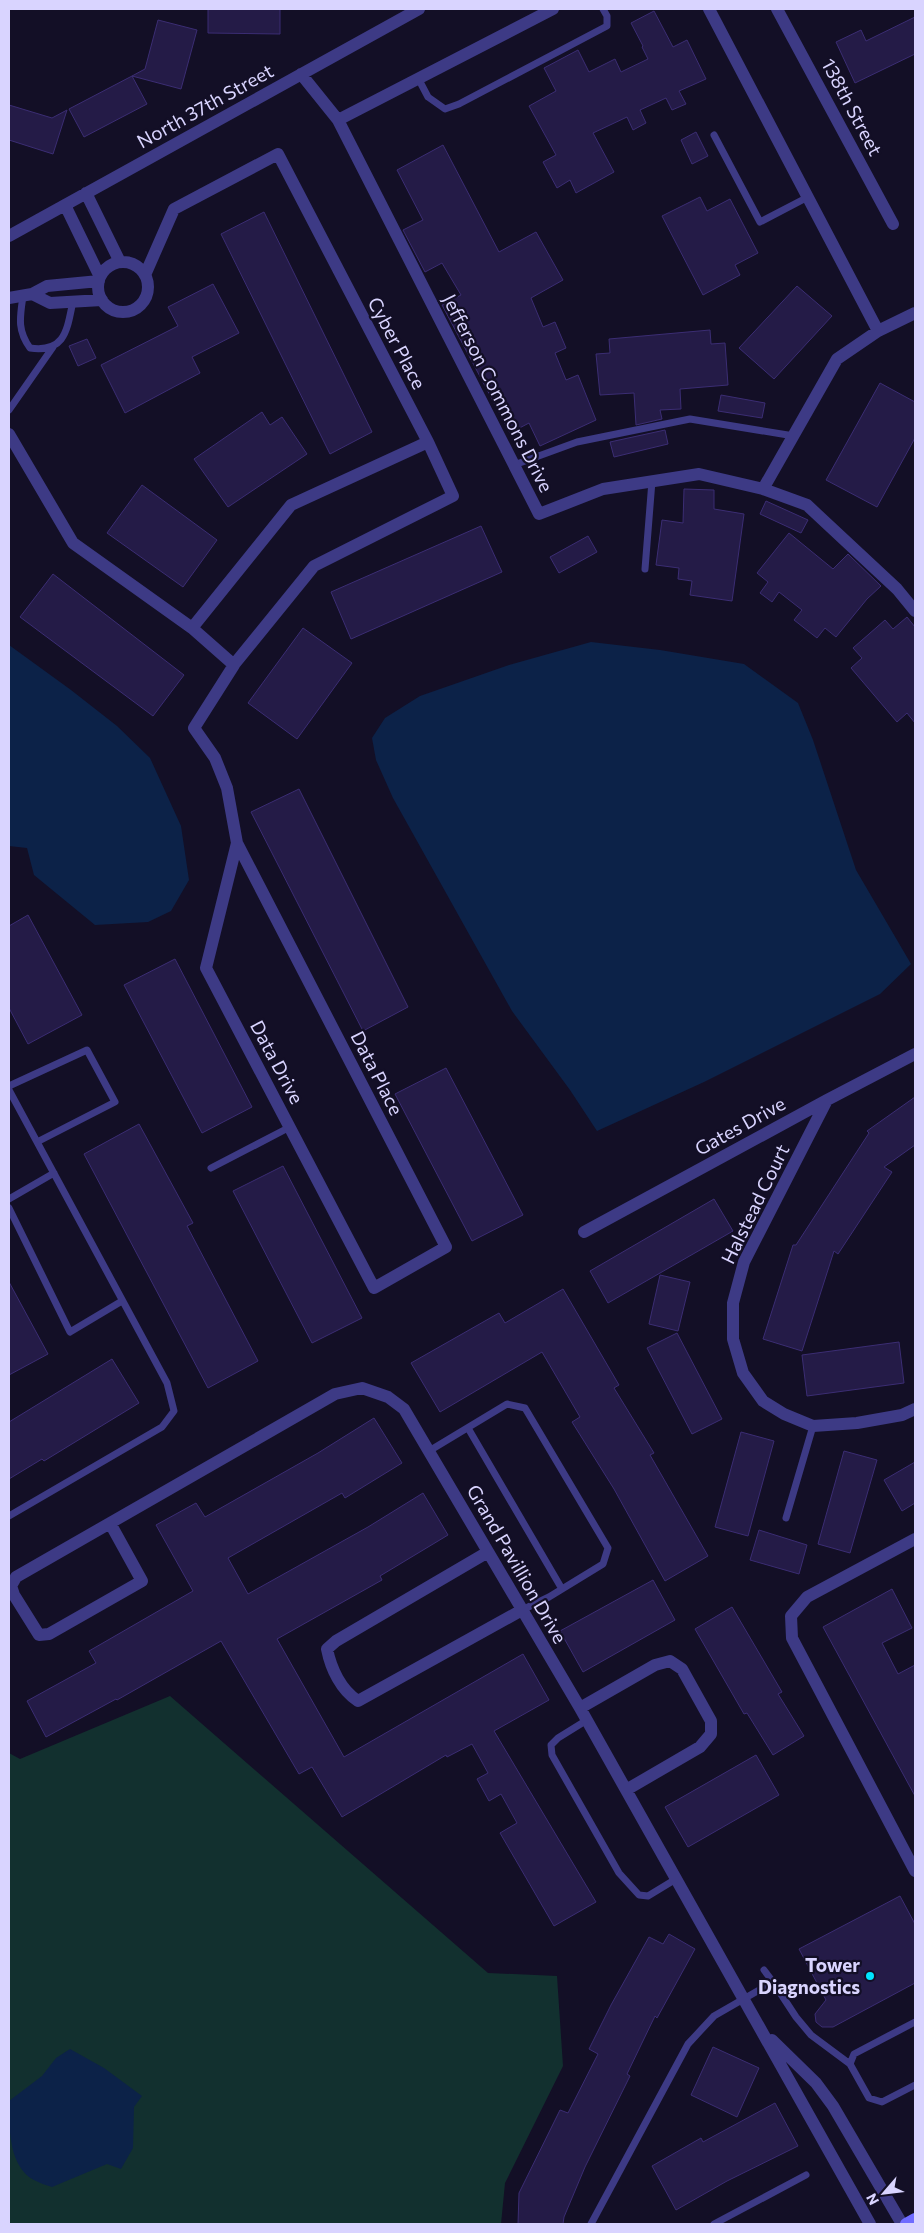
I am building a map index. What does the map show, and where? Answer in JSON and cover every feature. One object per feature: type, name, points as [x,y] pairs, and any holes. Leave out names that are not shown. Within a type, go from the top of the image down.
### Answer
[{"type":"main road","points":[[904,2224],[915,2219]]},
{"type":"street","name":"North 37th Street","points":[[9,236],[302,74],[398,13],[419,9]]},
{"type":"street","points":[[338,120],[553,9]]},
{"type":"street","points":[[709,9],[878,331]]},
{"type":"street","name":"138th Street","points":[[777,9],[893,224]]},
{"type":"street","name":"Jefferson Commons Drive","points":[[302,74],[338,120],[539,514],[603,489],[699,474],[763,489],[807,504],[897,590],[915,611]]},
{"type":"street","name":"Cyber Place","points":[[145,275],[174,210],[278,154],[428,442]]},
{"type":"street","points":[[86,193],[120,262]]},
{"type":"street","points":[[65,205],[100,279]]},
{"type":"street","points":[[120,262],[130,263],[145,275],[148,284],[147,294],[143,303],[136,309],[117,312],[108,307],[102,300],[98,291],[100,279],[111,266],[120,262]]},
{"type":"street","points":[[9,298],[27,295],[47,286],[100,279]]},
{"type":"street","points":[[27,295],[50,303],[102,300]]},
{"type":"street","points":[[763,489],[837,359],[878,331],[915,313]]},
{"type":"street","points":[[9,434],[73,543],[192,628],[234,665],[232,667]]},
{"type":"street","points":[[192,628],[291,504],[428,442],[453,496],[314,566],[232,667],[194,728],[215,758],[228,788],[237,843]]},
{"type":"street","name":"Data Drive","points":[[237,843],[206,968],[374,1288]]},
{"type":"street","name":"Data Place","points":[[237,843],[446,1247],[374,1288]]},
{"type":"street","name":"Gates Drive","points":[[584,1232],[915,1054]]},
{"type":"street","name":"Halstead Court","points":[[827,1100],[744,1262],[733,1303],[733,1339],[743,1373],[763,1400],[784,1414],[813,1426],[857,1423],[902,1415],[915,1409]]},
{"type":"street","name":"Grand Pavillion Drive","points":[[110,1523],[142,1581],[49,1634],[38,1635],[14,1595],[11,1586],[16,1578],[110,1523],[335,1394],[362,1388],[388,1397],[404,1409],[587,1720],[870,2224]]},
{"type":"street","points":[[915,1539],[807,1597],[791,1616],[792,1638],[915,1871]]},
{"type":"street","points":[[488,1552],[336,1641],[327,1650],[330,1664],[348,1694],[358,1701],[522,1610]]},
{"type":"street","points":[[580,1708],[655,1665],[670,1661],[682,1669],[711,1721],[711,1734],[700,1747],[626,1790]]},
{"type":"street","name":"Grand Pavillion Drive","points":[[761,2029],[816,2083],[833,2106],[904,2224]]},
{"type":"lane","points":[[418,78],[428,97],[445,109],[459,104],[607,26],[607,16],[603,9]]},
{"type":"lane","points":[[714,135],[760,222],[808,198]]},
{"type":"lane","points":[[27,295],[20,318],[22,337],[30,348],[42,350],[52,347]]},
{"type":"lane","points":[[9,410],[52,347],[61,340],[66,330],[73,301]]},
{"type":"lane","points":[[514,465],[577,442],[690,419],[794,436]]},
{"type":"lane","points":[[645,569],[652,481]]},
{"type":"lane","points":[[9,1086],[87,1050],[116,1102],[37,1142]]},
{"type":"lane","points":[[9,1090],[167,1383],[174,1411],[162,1428],[9,1516]]},
{"type":"lane","points":[[210,1168],[290,1127]]},
{"type":"lane","points":[[9,1199],[54,1174]]},
{"type":"lane","points":[[9,1208],[70,1332],[122,1301]]},
{"type":"lane","points":[[429,1451],[508,1404],[525,1408],[604,1540],[608,1548],[603,1564],[522,1610]]},
{"type":"lane","points":[[786,1518],[813,1426]]},
{"type":"lane","points":[[468,1428],[562,1588]]},
{"type":"lane","points":[[587,1720],[558,1738],[551,1745],[552,1755],[619,1873],[638,1894],[648,1896],[676,1879]]},
{"type":"lane","points":[[764,1970],[796,2017],[811,2035],[850,2064],[869,2098],[882,2102],[915,2085]]},
{"type":"lane","points":[[591,2224],[688,2044],[714,2016],[773,1982]]},
{"type":"lane","points":[[850,2064],[854,2054],[915,2022]]},
{"type":"lane","points":[[714,2224],[806,2176]]},
{"type":"green space","points":[[170,1696],[488,1973],[557,1976],[563,2066],[505,2183],[501,2224],[9,2224],[9,1753],[20,1759]]},
{"type":"water","points":[[591,642],[660,650],[744,664],[798,703],[813,740],[856,870],[911,964],[880,994],[704,1082],[597,1131],[570,1090],[512,1011],[393,798],[376,760],[372,738],[385,718],[420,696],[509,665]]},
{"type":"water","points":[[9,645],[117,726],[150,758],[181,826],[189,880],[171,911],[148,922],[95,925],[34,875],[27,848],[9,846]]},
{"type":"water","points":[[70,2049],[104,2068],[142,2096],[134,2107],[133,2148],[121,2169],[107,2164],[52,2187],[40,2183],[25,2174],[19,2165],[10,2133],[9,2101],[42,2076],[56,2058]]},
{"type":"building","points":[[208,9],[280,9],[280,34],[208,33]]},
{"type":"building","points":[[654,11],[673,47],[687,40],[706,79],[679,91],[686,104],[672,110],[666,98],[640,110],[646,123],[633,130],[627,117],[593,133],[614,172],[576,193],[570,180],[557,188],[543,162],[556,155],[529,106],[556,91],[544,68],[578,50],[589,72],[615,59],[621,72],[648,59],[631,23]]},
{"type":"building","points":[[915,17],[915,54],[855,83],[836,42],[861,30],[866,41]]},
{"type":"building","points":[[158,20],[197,30],[181,89],[132,76],[145,69]]},
{"type":"building","points":[[132,76],[147,104],[84,137],[69,109]]},
{"type":"building","points":[[9,105],[52,118],[67,110],[53,154],[9,140]]},
{"type":"building","points":[[696,132],[708,156],[692,164],[681,140]]},
{"type":"building","points":[[443,145],[499,252],[536,232],[563,280],[531,298],[543,327],[555,322],[566,348],[555,353],[566,380],[578,375],[596,420],[540,446],[529,423],[510,433],[442,305],[461,295],[442,263],[425,272],[403,230],[423,220],[397,170]]},
{"type":"building","points":[[700,197],[707,211],[730,199],[758,253],[735,265],[740,275],[703,295],[662,216]]},
{"type":"building","points":[[264,212],[372,432],[330,454],[221,234]]},
{"type":"building","points":[[213,284],[239,333],[192,357],[200,373],[125,413],[101,365],[178,326],[168,307]]},
{"type":"building","points":[[797,286],[832,316],[774,379],[739,348]]},
{"type":"building","points":[[710,330],[711,344],[725,343],[728,385],[680,389],[681,409],[660,410],[662,419],[636,425],[634,393],[600,395],[596,354],[610,353],[609,339]]},
{"type":"building","points":[[87,339],[96,358],[78,366],[69,346]]},
{"type":"building","points":[[880,383],[915,402],[915,438],[877,507],[826,480]]},
{"type":"building","points":[[721,395],[765,403],[762,418],[718,411]]},
{"type":"building","points":[[262,412],[270,425],[282,417],[307,454],[228,507],[194,459]]},
{"type":"building","points":[[665,430],[668,444],[614,457],[610,442]]},
{"type":"building","points":[[142,485],[217,540],[183,587],[107,533]]},
{"type":"building","points":[[684,489],[714,490],[714,509],[744,514],[732,601],[690,595],[692,581],[678,579],[679,568],[656,565],[662,520],[683,523]]},
{"type":"building","points":[[766,501],[808,520],[801,533],[760,514]]},
{"type":"building","points":[[481,526],[502,572],[351,639],[331,592]]},
{"type":"building","points":[[789,533],[833,569],[848,554],[881,586],[867,599],[836,637],[825,628],[817,638],[794,620],[802,610],[779,592],[772,602],[760,593],[768,582],[757,573]]},
{"type":"building","points":[[588,536],[597,552],[559,573],[550,557]]},
{"type":"building","points":[[53,574],[184,675],[153,716],[20,617]]},
{"type":"building","points":[[907,617],[915,627],[915,723],[907,713],[897,722],[851,668],[862,658],[853,648],[885,620],[893,629]]},
{"type":"building","points":[[303,628],[352,663],[297,739],[248,703]]},
{"type":"building","points":[[299,789],[408,1007],[363,1031],[251,812]]},
{"type":"building","points":[[28,915],[82,1015],[28,1044],[9,1008],[9,926]]},
{"type":"building","points":[[175,959],[252,1107],[202,1133],[124,985]]},
{"type":"building","points":[[446,1068],[523,1215],[472,1241],[395,1094]]},
{"type":"building","points":[[915,1097],[915,1145],[884,1167],[892,1172],[838,1254],[834,1251],[802,1351],[763,1339],[793,1245],[796,1245],[869,1133],[867,1131]]},
{"type":"building","points":[[139,1124],[193,1223],[187,1226],[258,1361],[208,1388],[84,1154]]},
{"type":"building","points":[[283,1166],[362,1318],[312,1343],[233,1191]]},
{"type":"building","points":[[714,1199],[733,1231],[608,1303],[590,1271]]},
{"type":"building","points":[[660,1275],[690,1282],[678,1331],[649,1324]]},
{"type":"building","points":[[9,1282],[48,1354],[9,1375]]},
{"type":"building","points":[[563,1289],[619,1385],[614,1388],[654,1453],[650,1455],[708,1556],[665,1581],[614,1489],[572,1422],[580,1417],[542,1352],[440,1412],[411,1363],[499,1313],[505,1323]]},
{"type":"building","points":[[677,1333],[722,1419],[692,1434],[647,1348]]},
{"type":"building","points":[[899,1342],[904,1383],[807,1396],[802,1355]]},
{"type":"building","points":[[112,1359],[139,1403],[44,1461],[42,1459],[9,1479],[9,1422]]},
{"type":"building","points":[[374,1418],[402,1463],[345,1498],[342,1493],[228,1558],[248,1594],[368,1527],[423,1493],[448,1535],[380,1576],[382,1580],[277,1639],[344,1757],[523,1654],[549,1700],[494,1731],[596,1902],[554,1926],[500,1833],[517,1823],[501,1794],[489,1801],[477,1779],[488,1773],[472,1744],[447,1757],[446,1755],[342,1817],[312,1767],[299,1774],[221,1641],[117,1700],[46,1737],[27,1701],[96,1663],[89,1651],[193,1591],[156,1525],[196,1503],[205,1517],[318,1453]]},
{"type":"building","points":[[741,1432],[774,1441],[748,1536],[715,1527]]},
{"type":"building","points":[[844,1451],[877,1460],[850,1553],[818,1544]]},
{"type":"building","points":[[915,1462],[915,1503],[902,1511],[884,1480]]},
{"type":"building","points":[[759,1530],[807,1545],[799,1574],[750,1560]]},
{"type":"building","points":[[653,1580],[675,1620],[583,1672],[560,1631]]},
{"type":"building","points":[[892,1589],[912,1628],[882,1643],[898,1674],[915,1665],[915,1796],[823,1627]]},
{"type":"building","points":[[732,1607],[782,1692],[778,1694],[804,1736],[773,1755],[747,1713],[744,1714],[695,1629]]},
{"type":"building","points":[[756,1755],[779,1795],[688,1847],[665,1807]]},
{"type":"building","points":[[900,1896],[915,1924],[915,1983],[833,2027],[822,2027],[816,2022],[815,2014],[826,2000],[799,1949]]},
{"type":"building","points":[[669,1934],[695,1949],[657,2018],[655,2016],[627,2074],[630,2076],[585,2167],[564,2217],[563,2224],[518,2224],[519,2193],[560,2110],[568,2113],[598,2054],[589,2049],[611,2005],[649,1937],[663,1944]]},
{"type":"building","points":[[713,2047],[759,2068],[737,2117],[691,2095]]},
{"type":"building","points":[[775,2103],[798,2146],[727,2181],[676,2210],[652,2166],[701,2138],[703,2142]]},
{"type":"place","name":"Tower Diagnostics","points":[[870,1976]]}]
